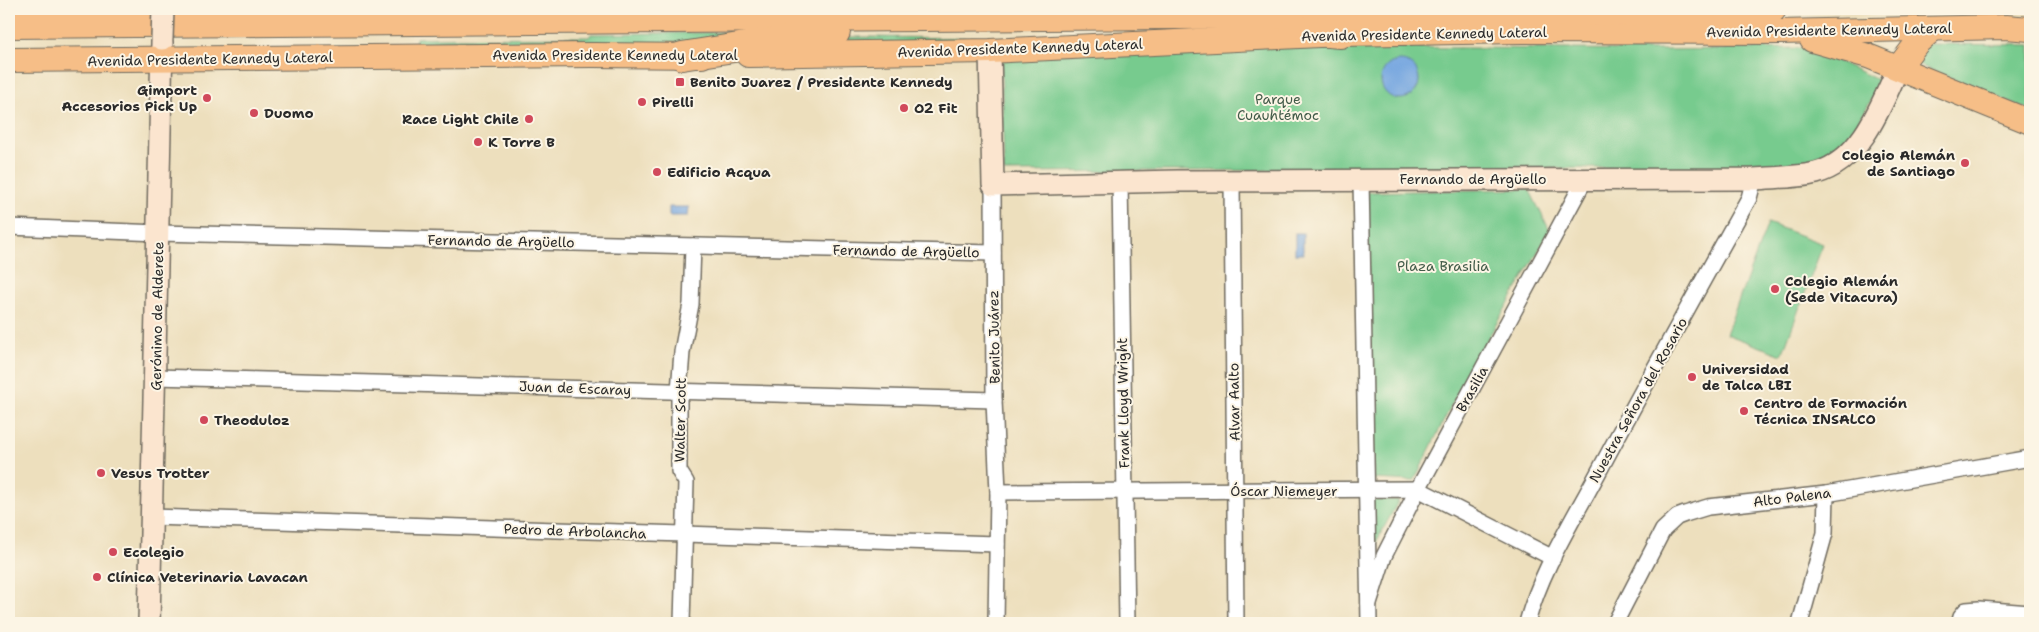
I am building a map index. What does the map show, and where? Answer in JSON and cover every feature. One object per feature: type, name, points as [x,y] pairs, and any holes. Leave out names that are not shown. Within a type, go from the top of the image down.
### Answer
[{"type":"highway","points":[[9,24],[1582,12],[1775,21]]},
{"type":"highway","points":[[1118,15],[1340,34]]},
{"type":"highway","points":[[682,56],[819,34],[955,17]]},
{"type":"main road","name":"Avenida Presidente Kennedy Lateral","points":[[9,60],[162,49],[682,56],[990,51],[1340,34],[1522,31],[1775,21],[1933,29],[2030,29]]},
{"type":"main road","points":[[1775,21],[1829,44],[1868,56],[2030,122]]},
{"type":"main road","points":[[1898,68],[1917,43],[1933,29]]},
{"type":"street","name":"Gerónimo de Alderete","points":[[149,623],[163,9]]},
{"type":"street","name":"Benito Juárez","points":[[990,51],[994,400],[998,492],[996,623]]},
{"type":"street","name":"Fernando de Argüello","points":[[993,185],[1361,180],[1754,179],[1815,173],[1826,169],[1844,158],[1851,151],[1870,124],[1898,68]]},
{"type":"street","name":"Brasilia","points":[[1368,603],[1384,556],[1418,489],[1585,179]]},
{"type":"street","name":"Nuestra Señora del Rosario","points":[[1527,623],[1539,586],[1553,558],[1631,411],[1749,198],[1754,179]]},
{"type":"street","name":"Brasilia","points":[[1361,180],[1369,623]]},
{"type":"street","name":"Frank Lloyd Wright","points":[[1120,182],[1126,623]]},
{"type":"street","name":"Alvar Aalto","points":[[1232,182],[1236,623]]},
{"type":"street","name":"Fernando de Argüello","points":[[9,227],[159,233],[993,252]]},
{"type":"street","name":"Walter Scott","points":[[682,623],[686,482],[678,471],[680,391],[682,352],[691,304],[693,246]]},
{"type":"street","name":"Juan de Escaray","points":[[156,377],[994,400]]},
{"type":"street","name":"Alto Palena","points":[[1615,623],[1663,530],[1677,517],[1708,508],[1826,494],[2030,458]]},
{"type":"street","name":"Óscar Niemeyer","points":[[998,492],[1418,489],[1553,558]]},
{"type":"street","points":[[1800,623],[1825,533],[1826,494]]},
{"type":"street","name":"Pedro de Arbolancha","points":[[152,517],[997,544]]},
{"type":"street","points":[[1959,623],[1961,616],[1966,610],[1979,609],[2030,613]]},
{"type":"green space","points":[[9,9],[500,9],[9,13]]},
{"type":"green space","points":[[760,32],[696,45],[415,46],[416,38],[589,37],[591,34]]},
{"type":"green space","points":[[851,37],[996,38],[996,44],[793,42]]},
{"type":"green space","points":[[1927,44],[2030,45],[2030,110],[1916,64]]},
{"type":"green space","name":"Parque Cuauhtémoc","points":[[1276,46],[1660,50],[1810,48],[1882,82],[1846,143],[1822,161],[1745,167],[1004,172],[1001,56]]},
{"type":"green space","name":"Plaza Brasilia","points":[[1529,189],[1550,231],[1464,380],[1414,481],[1373,479],[1367,192]]},
{"type":"green space","name":"Colegio Alemán (Sede Vitacura)","points":[[1768,223],[1823,244],[1782,355],[1726,334]]},
{"type":"green space","points":[[1370,499],[1399,500],[1373,548]]},
{"type":"green space","points":[[1976,614],[2021,623],[1966,623]]},
{"type":"water","points":[[1400,61],[1413,67],[1419,80],[1413,93],[1400,99],[1387,93],[1381,80],[1387,67]]},
{"type":"water","points":[[669,207],[689,207],[688,216],[669,216]]},
{"type":"water","points":[[1295,233],[1303,233],[1303,254],[1295,254]]},
{"type":"place","name":"Benito Juarez / Presidente Kennedy","points":[[680,82]]},
{"type":"place","name":"Gimport Accesorios Pick Up","points":[[207,98]]},
{"type":"place","name":"Pirelli","points":[[642,102]]},
{"type":"place","name":"O2 Fit","points":[[904,108]]},
{"type":"place","name":"Duomo","points":[[254,113]]},
{"type":"place","name":"Race Light Chile","points":[[529,119]]},
{"type":"place","name":"K Torre B","points":[[478,142]]},
{"type":"place","name":"Colegio Alemán de Santiago","points":[[1965,163]]},
{"type":"place","name":"Edificio Acqua","points":[[657,172]]},
{"type":"place","name":"Colegio Alemán (Sede Vitacura)","points":[[1775,289]]},
{"type":"place","name":"Universidad de Talca LBI","points":[[1692,377]]},
{"type":"place","name":"Centro de Formación Técnica INSALCO","points":[[1744,411]]},
{"type":"place","name":"Theoduloz","points":[[204,420]]},
{"type":"place","name":"Vesus Trotter","points":[[101,473]]},
{"type":"place","name":"Ecolegio","points":[[113,552]]},
{"type":"place","name":"Clínica Veterinaria Lavacan","points":[[97,577]]}]
